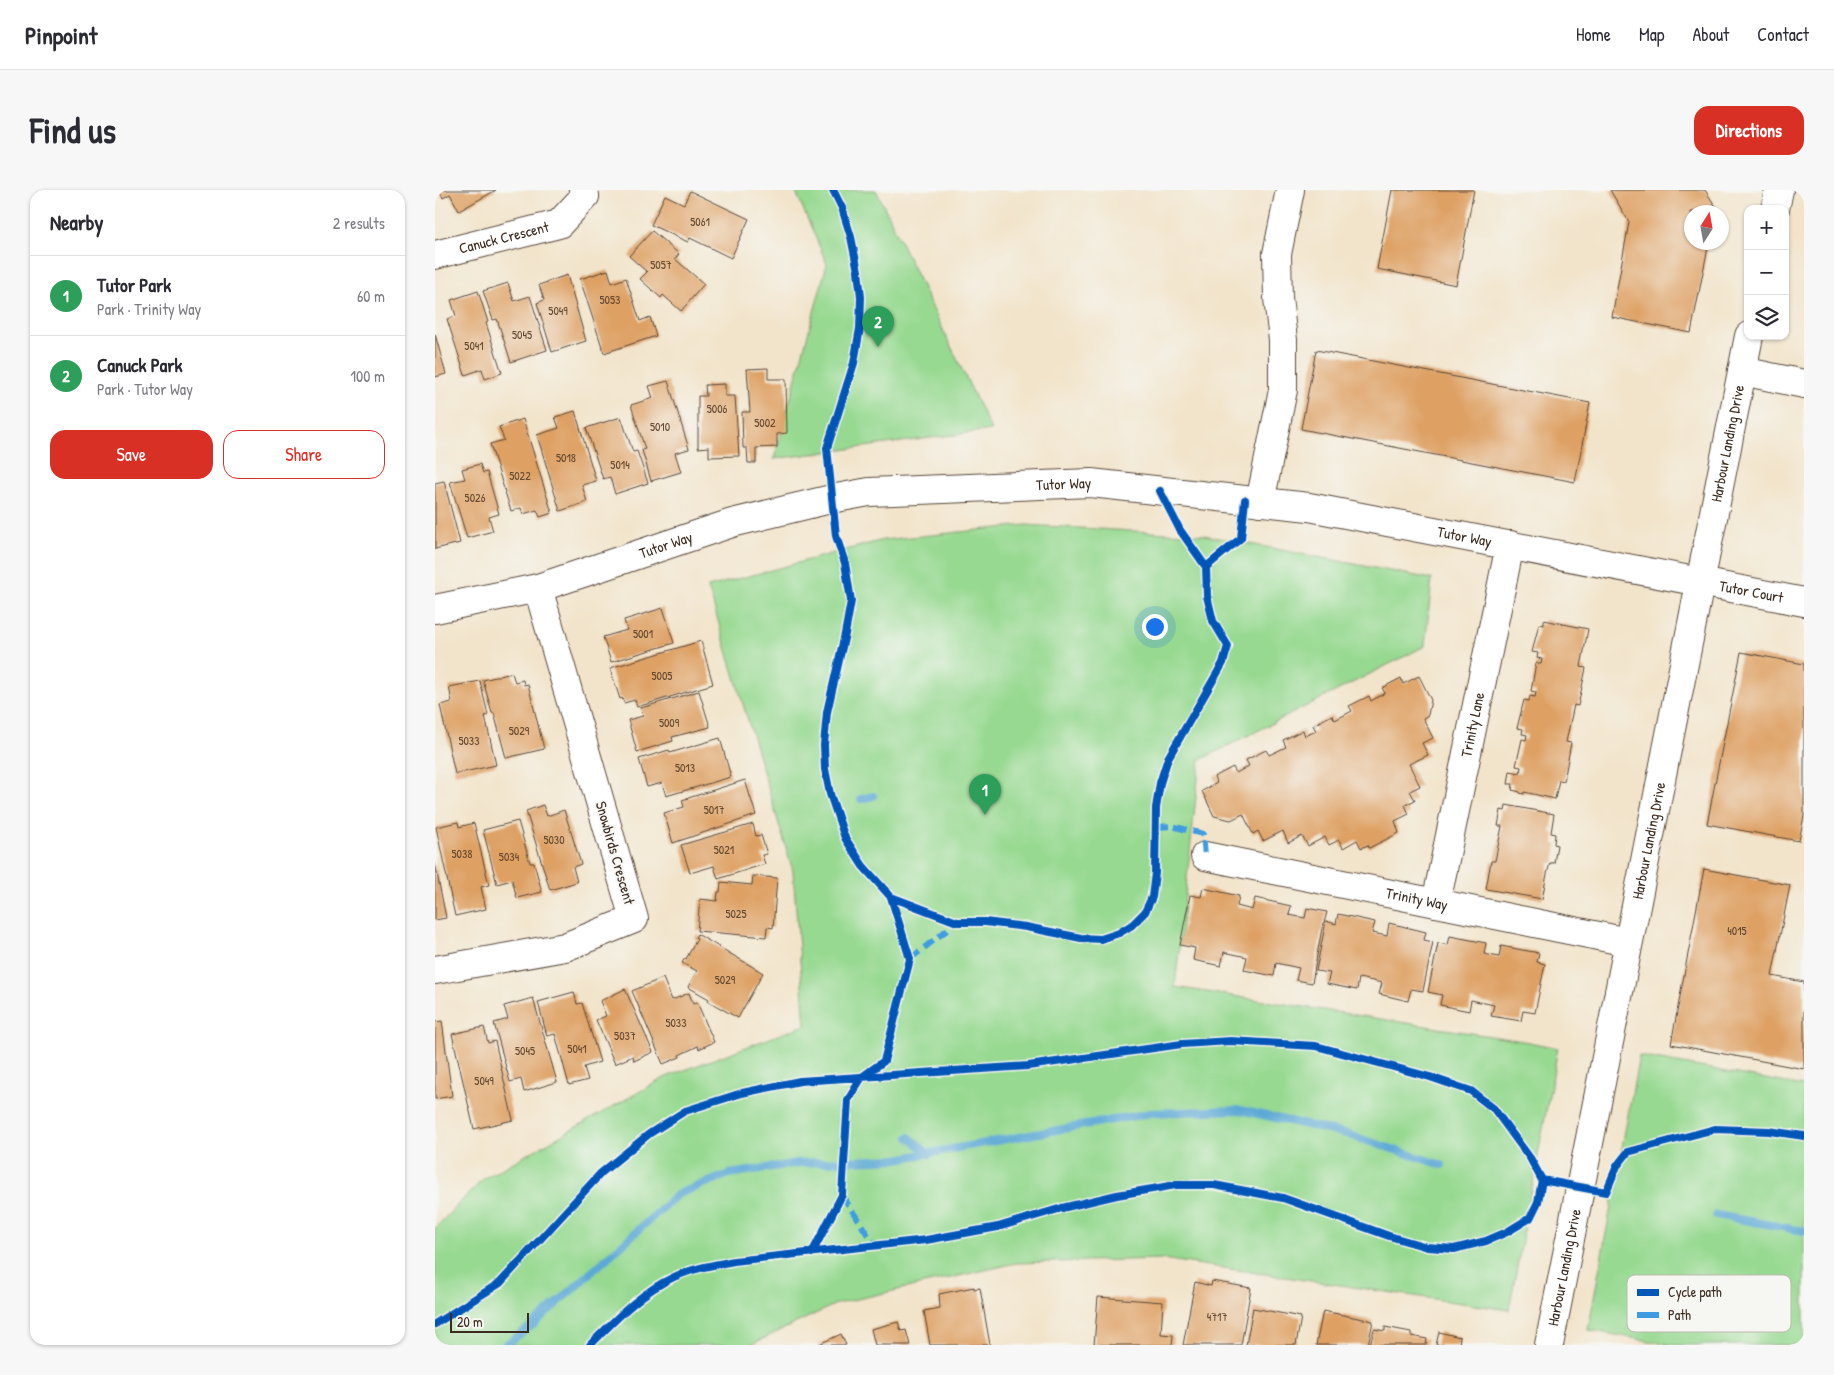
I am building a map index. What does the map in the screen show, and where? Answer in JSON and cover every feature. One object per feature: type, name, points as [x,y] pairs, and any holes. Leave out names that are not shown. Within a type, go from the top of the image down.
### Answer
[{"type":"street","name":"Canuck Crescent","points":[[435,255],[559,224],[585,196],[583,190]]},
{"type":"street","points":[[1260,502],[1283,390],[1283,340],[1278,298],[1277,254],[1290,190]]},
{"type":"street","points":[[1776,205],[1779,190]]},
{"type":"street","name":"Harbour Landing Drive","points":[[1549,1345],[1748,340]]},
{"type":"street","points":[[1742,371],[1804,384]]},
{"type":"street","name":"Tutor Way","points":[[435,609],[538,588],[732,523],[831,499],[869,492],[1091,483],[1309,507],[1700,581]]},
{"type":"street","name":"Trinity Lane","points":[[1436,903],[1510,545]]},
{"type":"street","name":"Tutor Court","points":[[1700,581],[1804,602]]},
{"type":"street","name":"Snowbirds Crescent","points":[[435,970],[565,947],[634,919],[538,588]]},
{"type":"street","name":"Trinity Way","points":[[1205,856],[1629,942]]},
{"type":"green space","points":[[795,190],[876,190],[991,430],[774,459],[827,264]]},
{"type":"green space","points":[[1026,525],[1204,535],[1432,579],[1425,646],[1200,760],[1175,987],[1558,1048],[1509,1310],[1162,1259],[1016,1263],[836,1304],[750,1345],[435,1345],[435,1228],[483,1179],[666,1077],[805,1025],[793,871],[708,587],[883,540]]},
{"type":"green space","points":[[1639,1056],[1804,1086],[1804,1345],[1672,1345],[1588,1330]]},
{"type":"building","points":[[439,190],[496,190],[459,211],[450,194],[443,198]]},
{"type":"building","points":[[1392,190],[1474,190],[1456,285],[1377,269]]},
{"type":"building","points":[[1610,190],[1705,190],[1715,205],[1684,205],[1684,250],[1707,250],[1691,333],[1612,317],[1629,222]]},
{"type":"building","points":[[690,191],[749,219],[731,258],[690,238],[688,242],[651,225],[665,195],[684,204]]},
{"type":"building","points":[[652,231],[679,254],[675,259],[704,284],[681,311],[663,295],[661,298],[640,279],[647,272],[629,256]]},
{"type":"building","points":[[608,270],[612,283],[626,278],[640,321],[650,317],[656,336],[604,353],[580,279]]},
{"type":"building","points":[[567,275],[586,341],[552,352],[537,303],[544,300],[539,285]]},
{"type":"building","points":[[508,283],[514,301],[530,296],[547,350],[511,362],[497,319],[493,320],[483,291]]},
{"type":"building","points":[[478,291],[502,373],[485,379],[482,369],[465,375],[447,319],[456,316],[451,300]]},
{"type":"building","points":[[435,334],[446,374],[435,377]]},
{"type":"building","points":[[1316,350],[1590,403],[1575,482],[1301,429]]},
{"type":"building","points":[[768,368],[768,379],[786,379],[787,433],[777,434],[777,447],[756,448],[756,463],[748,463],[747,448],[743,448],[742,412],[750,412],[747,369]]},
{"type":"building","points":[[668,381],[689,449],[675,453],[681,472],[651,481],[642,450],[645,449],[631,405],[653,398],[649,386]]},
{"type":"building","points":[[725,384],[725,396],[735,396],[739,456],[709,457],[709,447],[698,448],[698,396],[706,396],[705,385]]},
{"type":"building","points":[[575,411],[596,481],[582,485],[587,502],[560,511],[537,435],[559,428],[555,417]]},
{"type":"building","points":[[621,417],[633,452],[637,451],[648,483],[615,494],[610,477],[603,479],[586,428]]},
{"type":"building","points":[[523,419],[552,513],[540,517],[537,510],[523,514],[521,508],[511,511],[490,444],[504,440],[499,427]]},
{"type":"building","points":[[480,464],[483,473],[487,472],[499,514],[489,517],[493,531],[467,538],[450,482],[465,479],[462,469]]},
{"type":"building","points":[[444,481],[460,543],[435,549],[435,483]]},
{"type":"building","points":[[663,608],[674,643],[611,662],[603,637],[627,630],[624,620]]},
{"type":"building","points":[[1544,620],[1588,629],[1581,667],[1586,668],[1578,706],[1574,705],[1566,742],[1571,743],[1564,781],[1559,780],[1555,799],[1524,792],[1524,794],[1520,793],[1512,790],[1513,784],[1508,784],[1510,771],[1520,773],[1521,767],[1516,766],[1522,739],[1526,740],[1527,735],[1522,734],[1523,729],[1517,728],[1524,700],[1529,701],[1530,696],[1535,697],[1536,692],[1531,691],[1536,663],[1541,664],[1542,659],[1537,658],[1538,653],[1532,652],[1539,624],[1544,625]]},
{"type":"building","points":[[701,641],[713,684],[637,707],[635,700],[624,703],[622,698],[620,699],[610,668]]},
{"type":"building","points":[[1741,652],[1804,664],[1804,816],[1799,841],[1707,824]]},
{"type":"building","points":[[512,673],[515,682],[523,680],[524,685],[528,684],[544,749],[506,758],[483,680]]},
{"type":"building","points":[[1419,676],[1431,700],[1428,715],[1423,718],[1433,738],[1422,743],[1428,755],[1409,764],[1420,786],[1410,791],[1415,800],[1405,805],[1409,814],[1395,821],[1399,833],[1369,848],[1368,845],[1361,848],[1357,840],[1343,848],[1339,840],[1329,845],[1325,837],[1308,846],[1302,836],[1288,843],[1283,831],[1263,841],[1258,831],[1253,834],[1243,814],[1231,820],[1214,816],[1202,791],[1217,783],[1214,777],[1233,767],[1236,773],[1249,766],[1246,760],[1266,750],[1269,755],[1286,747],[1283,740],[1303,730],[1305,736],[1316,731],[1313,725],[1332,715],[1335,720],[1352,711],[1349,706],[1369,696],[1371,701],[1385,693],[1382,688],[1401,678],[1403,684]]},
{"type":"building","points":[[480,681],[488,715],[485,716],[496,765],[455,774],[440,705],[452,702],[449,687]]},
{"type":"building","points":[[699,691],[710,727],[672,737],[673,741],[637,752],[628,720],[643,716],[641,708]]},
{"type":"building","points":[[720,738],[731,777],[666,796],[662,783],[647,787],[639,759],[669,750],[670,753]]},
{"type":"building","points":[[745,780],[756,815],[673,843],[664,813],[684,807],[682,800]]},
{"type":"building","points":[[543,805],[547,816],[564,810],[581,864],[573,867],[577,882],[550,890],[526,811]]},
{"type":"building","points":[[1506,805],[1554,814],[1551,833],[1555,834],[1554,844],[1557,845],[1554,863],[1550,863],[1542,899],[1486,889],[1491,861],[1495,861],[1502,826],[1498,826],[1501,810],[1505,811]]},
{"type":"building","points":[[518,821],[530,863],[534,863],[542,892],[517,898],[512,880],[497,884],[483,830]]},
{"type":"building","points":[[458,822],[459,827],[474,823],[489,885],[481,887],[486,909],[455,916],[436,827]]},
{"type":"building","points":[[753,824],[756,836],[761,835],[767,854],[762,855],[765,864],[718,879],[714,866],[690,873],[681,845]]},
{"type":"building","points":[[435,863],[446,918],[435,920]]},
{"type":"building","points":[[1704,869],[1790,885],[1772,976],[1804,982],[1804,1069],[1671,1044]]},
{"type":"building","points":[[753,876],[777,878],[773,928],[767,927],[766,937],[697,931],[700,899],[717,901],[721,882],[752,885]]},
{"type":"building","points":[[1203,888],[1239,896],[1237,906],[1252,910],[1255,898],[1291,906],[1289,915],[1305,918],[1307,908],[1327,912],[1323,923],[1312,983],[1296,980],[1299,968],[1276,963],[1274,976],[1244,970],[1247,957],[1224,952],[1221,966],[1193,960],[1195,948],[1180,945],[1190,895],[1201,897]]},
{"type":"building","points":[[1338,914],[1375,922],[1372,933],[1387,936],[1389,923],[1426,932],[1424,940],[1433,942],[1423,991],[1411,989],[1408,1001],[1379,994],[1382,983],[1359,978],[1357,990],[1327,984],[1330,973],[1316,971],[1326,921],[1336,924]]},
{"type":"building","points":[[697,934],[763,973],[738,1018],[688,987],[697,971],[682,963],[697,939],[695,938]]},
{"type":"building","points":[[1450,936],[1486,943],[1484,954],[1499,957],[1501,946],[1539,953],[1537,962],[1545,964],[1535,1013],[1523,1011],[1521,1021],[1491,1016],[1494,1005],[1471,1000],[1469,1011],[1440,1005],[1442,995],[1428,992],[1438,943],[1448,945]]},
{"type":"building","points":[[663,978],[672,1000],[689,993],[693,1004],[697,1002],[714,1042],[699,1049],[698,1046],[679,1055],[680,1057],[663,1064],[632,991]]},
{"type":"building","points":[[625,989],[653,1052],[634,1061],[633,1056],[615,1064],[596,1020],[606,1016],[600,1001]]},
{"type":"building","points":[[574,992],[577,1004],[582,1003],[600,1062],[584,1067],[588,1080],[569,1085],[555,1034],[547,1036],[538,1002]]},
{"type":"building","points":[[533,998],[557,1082],[524,1092],[521,1079],[510,1082],[494,1023],[508,1019],[504,1006]]},
{"type":"building","points":[[442,1021],[452,1096],[435,1099],[435,1022]]},
{"type":"building","points":[[484,1027],[488,1043],[495,1041],[513,1120],[474,1129],[452,1034]]},
{"type":"building","points":[[1212,1281],[1251,1288],[1241,1345],[1183,1345],[1195,1282],[1211,1286]]},
{"type":"building","points":[[974,1287],[974,1289],[980,1288],[990,1345],[930,1345],[924,1311],[940,1308],[939,1294]]},
{"type":"building","points":[[1098,1297],[1163,1302],[1161,1334],[1173,1335],[1172,1345],[1094,1345]]},
{"type":"building","points":[[1253,1308],[1301,1317],[1296,1345],[1246,1345]]},
{"type":"building","points":[[1323,1311],[1373,1321],[1368,1345],[1316,1345]]},
{"type":"building","points":[[898,1322],[901,1331],[906,1330],[910,1345],[875,1345],[871,1329]]},
{"type":"building","points":[[1385,1327],[1411,1332],[1411,1336],[1427,1339],[1426,1345],[1370,1345],[1374,1329],[1385,1331]]},
{"type":"building","points":[[1439,1332],[1460,1337],[1459,1345],[1436,1345]]},
{"type":"building","points":[[841,1334],[846,1345],[817,1345]]},
{"type":"waterway","points":[[861,799],[873,796]]},
{"type":"waterway","points":[[505,1345],[533,1325],[678,1194],[729,1174],[798,1163],[897,1159],[1151,1113],[1240,1110],[1346,1134],[1442,1165]]},
{"type":"waterway","points":[[909,1137],[929,1154]]},
{"type":"waterway","points":[[1716,1215],[1804,1231]]},
{"type":"marked path","points":[[1157,827],[1172,826],[1203,834],[1205,856]]},
{"type":"marked path","points":[[910,959],[957,922]]},
{"type":"marked path","points":[[842,1195],[875,1246]]},
{"type":"cycle path","points":[[812,1253],[842,1195],[848,1100],[862,1077],[884,1061],[910,959],[891,897],[863,866],[845,838],[830,794],[825,769],[824,745],[827,712],[851,601],[845,563],[836,536],[827,448],[854,363],[860,328],[861,297],[851,237],[842,208],[833,190]]},
{"type":"cycle path","points":[[891,897],[957,922],[985,922],[1026,927],[1081,938],[1101,939],[1119,933],[1132,925],[1145,912],[1152,897],[1155,873],[1156,808],[1160,783],[1168,758],[1223,663],[1228,646],[1213,621],[1207,596],[1206,567],[1180,530],[1160,491]]},
{"type":"cycle path","points":[[1206,567],[1241,538],[1245,500]]},
{"type":"cycle path","points":[[435,1324],[500,1283],[601,1173],[649,1134],[685,1111],[742,1093],[800,1081],[1028,1066],[1182,1044],[1231,1041],[1316,1046],[1430,1077],[1471,1091],[1494,1109],[1530,1158],[1542,1180],[1538,1202],[1530,1218],[1507,1232],[1486,1241],[1454,1249],[1427,1247],[1389,1236],[1283,1198],[1214,1185],[1176,1185],[1117,1195],[1062,1208],[998,1227],[926,1240],[734,1261],[689,1271],[662,1283],[629,1307],[590,1345]]},
{"type":"cycle path","points":[[1542,1180],[1606,1192],[1617,1166],[1628,1152],[1715,1129],[1769,1131],[1804,1136]]},
{"type":"place","name":"Canuck Park","points":[[878,347]]},
{"type":"place","name":"Tutor Park","points":[[985,815]]}]
